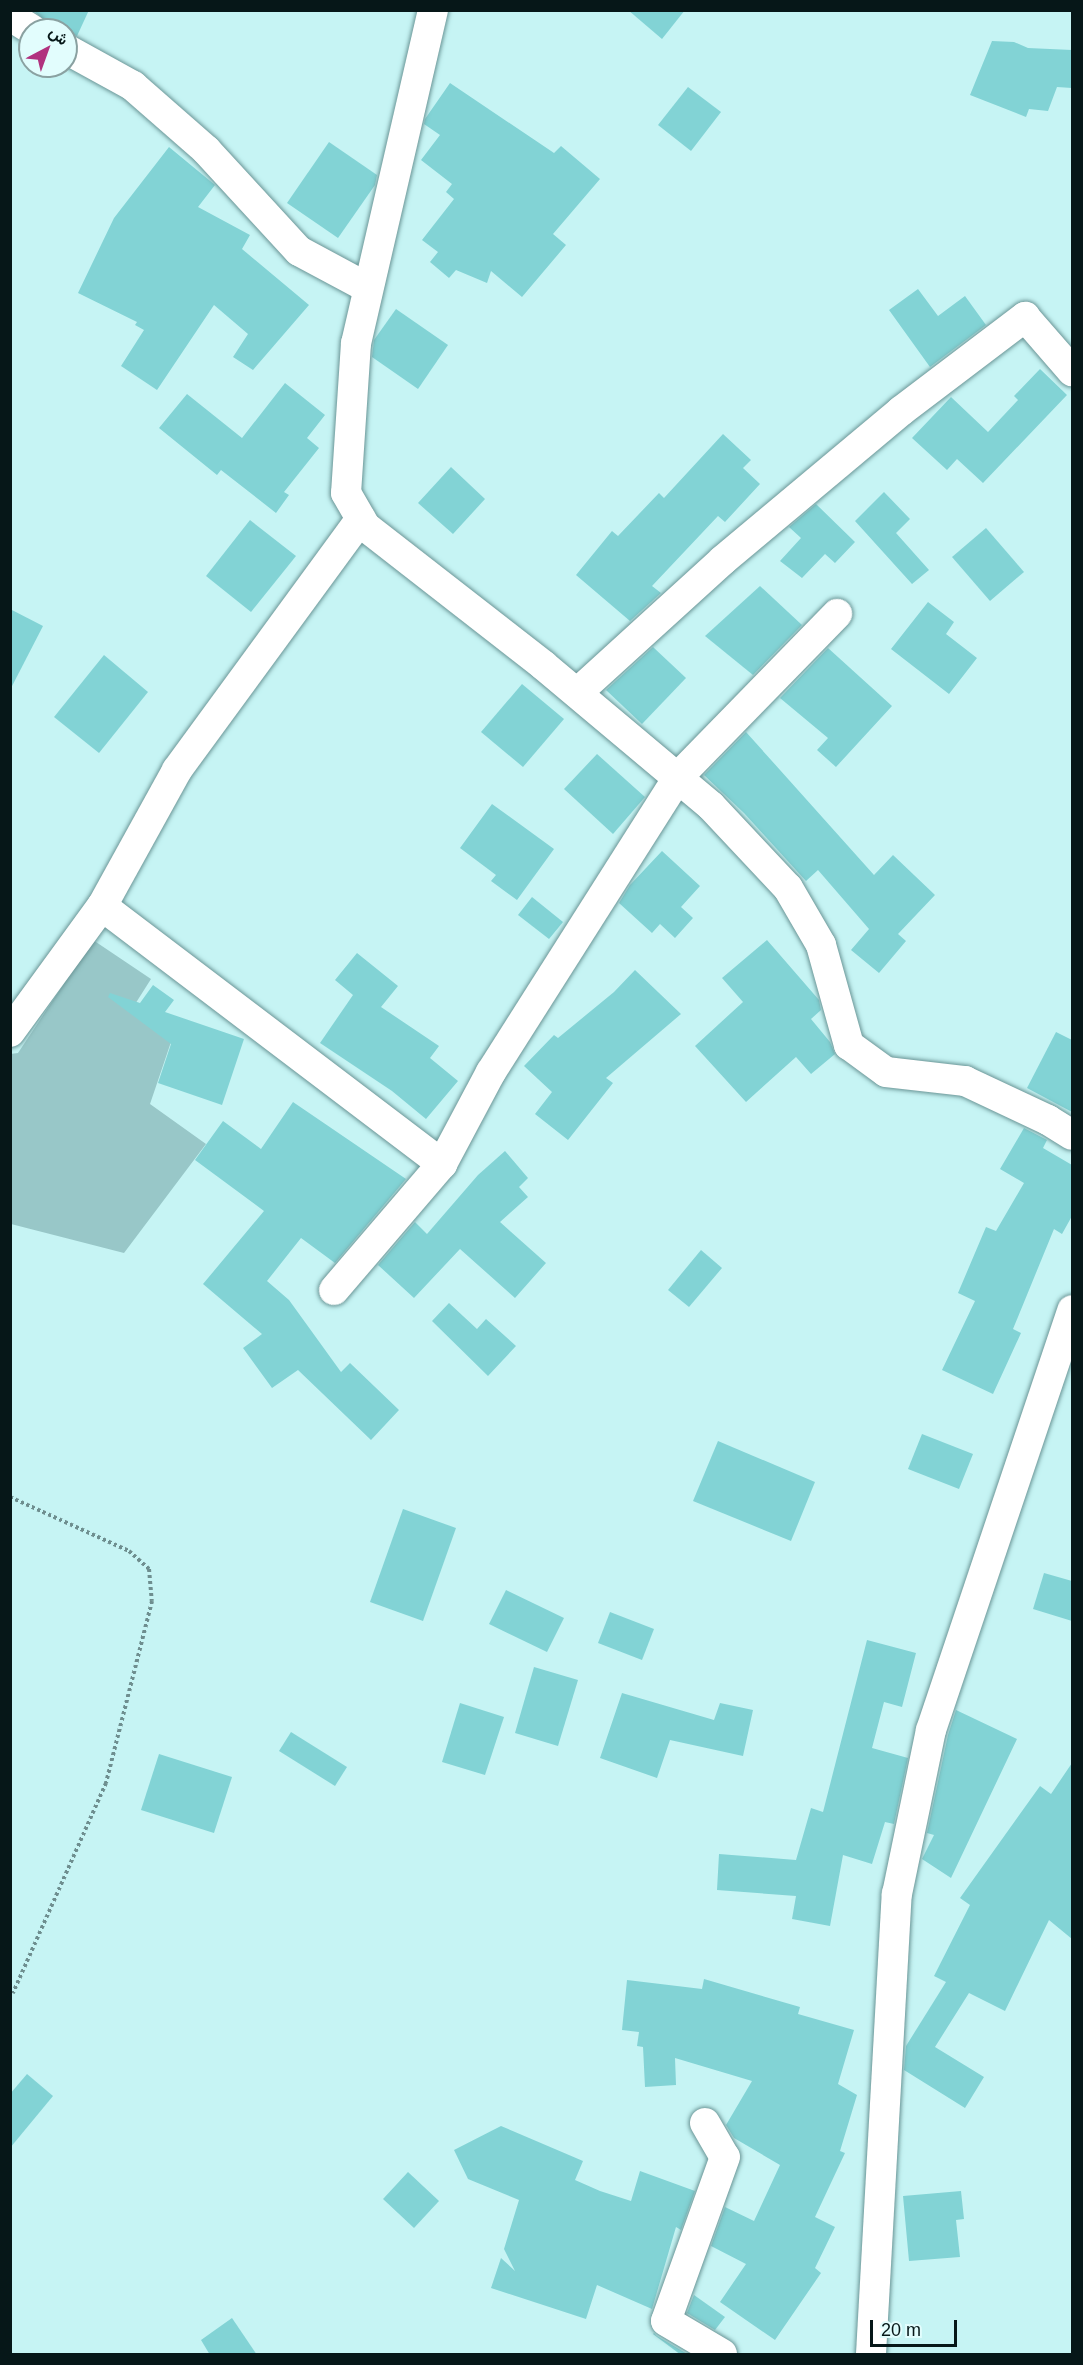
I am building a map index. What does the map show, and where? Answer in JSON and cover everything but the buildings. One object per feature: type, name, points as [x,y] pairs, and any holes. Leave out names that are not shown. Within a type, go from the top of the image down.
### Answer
[{"type":"street","points":[[433,10],[356,343],[346,493],[366,527],[577,693],[678,777],[711,806],[788,888],[821,945],[849,1045],[886,1072],[965,1081],[1048,1120],[1072,1135]]},
{"type":"street","points":[[78,56],[132,86],[206,150],[299,250],[368,288]]},
{"type":"street","points":[[577,693],[723,560],[901,411],[1025,317],[1072,371]]},
{"type":"street","points":[[10,1032],[102,906],[177,770],[361,519]]},
{"type":"street","points":[[334,1290],[442,1164],[492,1072],[678,777],[837,614]]},
{"type":"street","points":[[102,906],[442,1164]]},
{"type":"street","points":[[871,2355],[897,1894],[931,1730],[1072,1310]]},
{"type":"street","points":[[705,2123],[725,2157],[666,2321],[722,2355]]},
{"type":"path","points":[[10,1497],[129,1551],[149,1569],[152,1601],[106,1783],[12,1993]]},
{"type":"shaded area","points":[[93,940],[151,979],[132,1009],[172,1039],[150,1104],[206,1144],[124,1253],[11,1224],[10,1054],[18,1053]]}]
